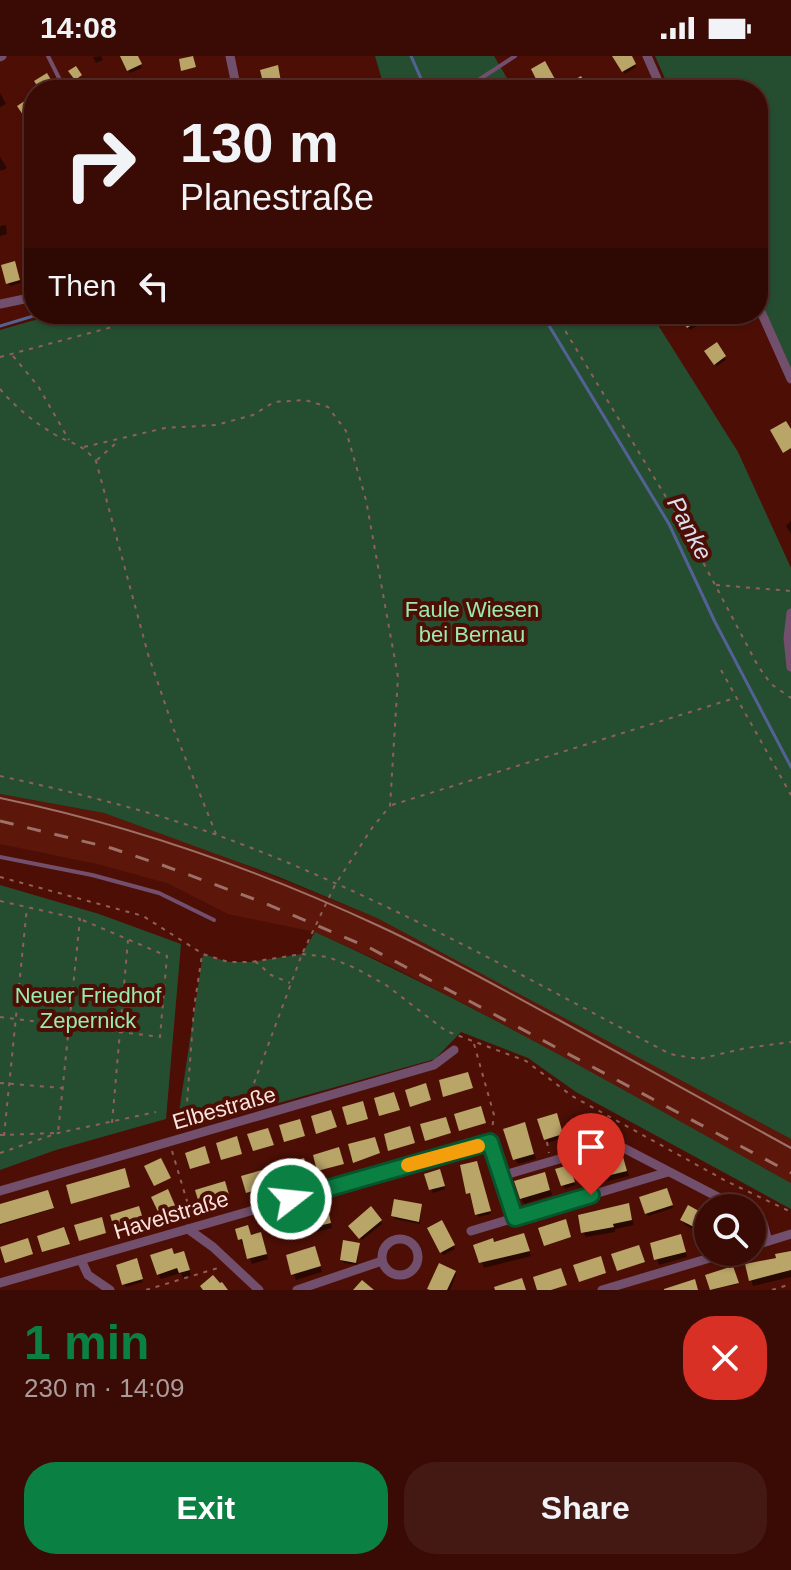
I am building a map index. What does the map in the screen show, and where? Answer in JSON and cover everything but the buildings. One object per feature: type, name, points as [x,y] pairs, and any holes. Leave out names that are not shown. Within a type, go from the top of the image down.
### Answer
[{"type":"street","points":[[230,56],[235,80]]},
{"type":"street","points":[[647,56],[658,80]]},
{"type":"street","points":[[0,304],[24,299]]},
{"type":"street","points":[[766,324],[791,379]]},
{"type":"street","points":[[791,613],[788,638],[791,667]]},
{"type":"street","name":"Elbestraße","points":[[0,1191],[434,1065],[454,1050]]},
{"type":"street","points":[[490,1142],[515,1218]]},
{"type":"street","name":"Havelstraße","points":[[0,1283],[490,1142]]},
{"type":"street","points":[[501,1176],[614,1143],[711,1194]]},
{"type":"street","points":[[471,1231],[668,1172]]},
{"type":"street","points":[[192,1228],[259,1290]]},
{"type":"street","points":[[766,1234],[768,1241],[791,1234]]},
{"type":"street","points":[[405,1239],[418,1253],[414,1269],[404,1275],[387,1271],[382,1261],[383,1248],[393,1240],[405,1239]]},
{"type":"street","points":[[81,1260],[88,1275],[110,1290]]},
{"type":"street","points":[[297,1290],[382,1261]]},
{"type":"street","points":[[602,1290],[694,1263]]},
{"type":"lane","points":[[48,56],[60,80]]},
{"type":"lane","points":[[478,80],[515,56]]},
{"type":"lane","points":[[0,857],[92,875],[159,893],[214,920]]},
{"type":"path","points":[[561,324],[686,530],[758,666],[771,684],[791,698]]},
{"type":"path","points":[[0,357],[116,326]]},
{"type":"path","points":[[12,354],[38,386],[69,441]]},
{"type":"path","points":[[0,389],[11,403],[56,436],[84,447],[96,461],[148,654],[216,835]]},
{"type":"path","points":[[84,447],[165,428],[216,425],[253,415],[274,402],[305,400],[328,407],[346,431],[366,500],[398,677],[390,806]]},
{"type":"path","points":[[96,461],[118,441]]},
{"type":"path","points":[[715,585],[791,591]]},
{"type":"path","points":[[721,670],[791,795]]},
{"type":"path","points":[[239,1122],[302,954],[335,885],[390,806],[735,698]]},
{"type":"path","points":[[0,776],[66,790],[216,835],[335,885],[499,963],[670,1054],[699,1059],[791,1042]]},
{"type":"path","points":[[0,877],[143,916],[203,954],[228,962],[302,954],[328,957],[355,968],[398,993],[446,1031],[526,1061],[572,1096],[726,1181],[791,1212]]},
{"type":"path","points":[[0,901],[80,919],[167,956],[160,1037],[0,1017]]},
{"type":"path","points":[[27,907],[11,1084],[2,1136],[58,1133],[156,1112]]},
{"type":"path","points":[[58,1133],[80,919]]},
{"type":"path","points":[[112,1123],[128,939]]},
{"type":"path","points":[[192,1228],[174,1141],[189,1093],[194,1008],[198,969],[203,954]]},
{"type":"path","points":[[255,961],[271,975],[291,983]]},
{"type":"path","points":[[474,1042],[494,1115],[490,1142]]},
{"type":"path","points":[[0,1083],[63,1088]]},
{"type":"path","points":[[0,1153],[58,1133]]},
{"type":"path","points":[[146,1290],[232,1264]]},
{"type":"path","points":[[772,1290],[791,1284]]},
{"type":"shaded area","points":[[0,794],[104,813],[203,848],[377,918],[484,971],[791,1139],[791,1183],[499,1022],[391,966],[315,932],[228,914],[167,883],[97,864],[0,844]]},
{"type":"green space","points":[[375,56],[494,56],[508,80],[382,80]]},
{"type":"green space","points":[[655,56],[791,56],[791,371],[768,319],[768,80],[666,80]]},
{"type":"green space","name":"Faule Wiesen bei Bernau","points":[[24,323],[657,324],[738,452],[791,568],[791,1139],[377,918],[279,877],[104,813],[0,794],[0,330]]},
{"type":"green space","name":"Neuer Friedhof Zepernick","points":[[0,885],[99,914],[181,944],[166,1119],[56,1150],[0,1170]]},
{"type":"green space","points":[[315,932],[496,1021],[791,1183],[791,1209],[576,1092],[528,1058],[461,1032],[435,1059],[176,1132],[203,954],[228,962],[251,962],[302,954]]},
{"type":"waterway","points":[[411,56],[422,80]]},
{"type":"waterway","name":"Panke","points":[[0,326],[24,319]]},
{"type":"waterway","name":"Panke","points":[[548,324],[669,524],[715,622],[791,767]]},
{"type":"tram line","points":[[0,798],[97,822],[193,851],[334,906],[469,971],[791,1148]]},
{"type":"railway","points":[[0,821],[111,848],[162,865],[262,902],[370,948],[791,1173]]},
{"type":"slow traffic","points":[[408,1165],[478,1146]]},
{"type":"route","points":[[291,1199],[490,1142],[515,1218],[591,1195]]}]
